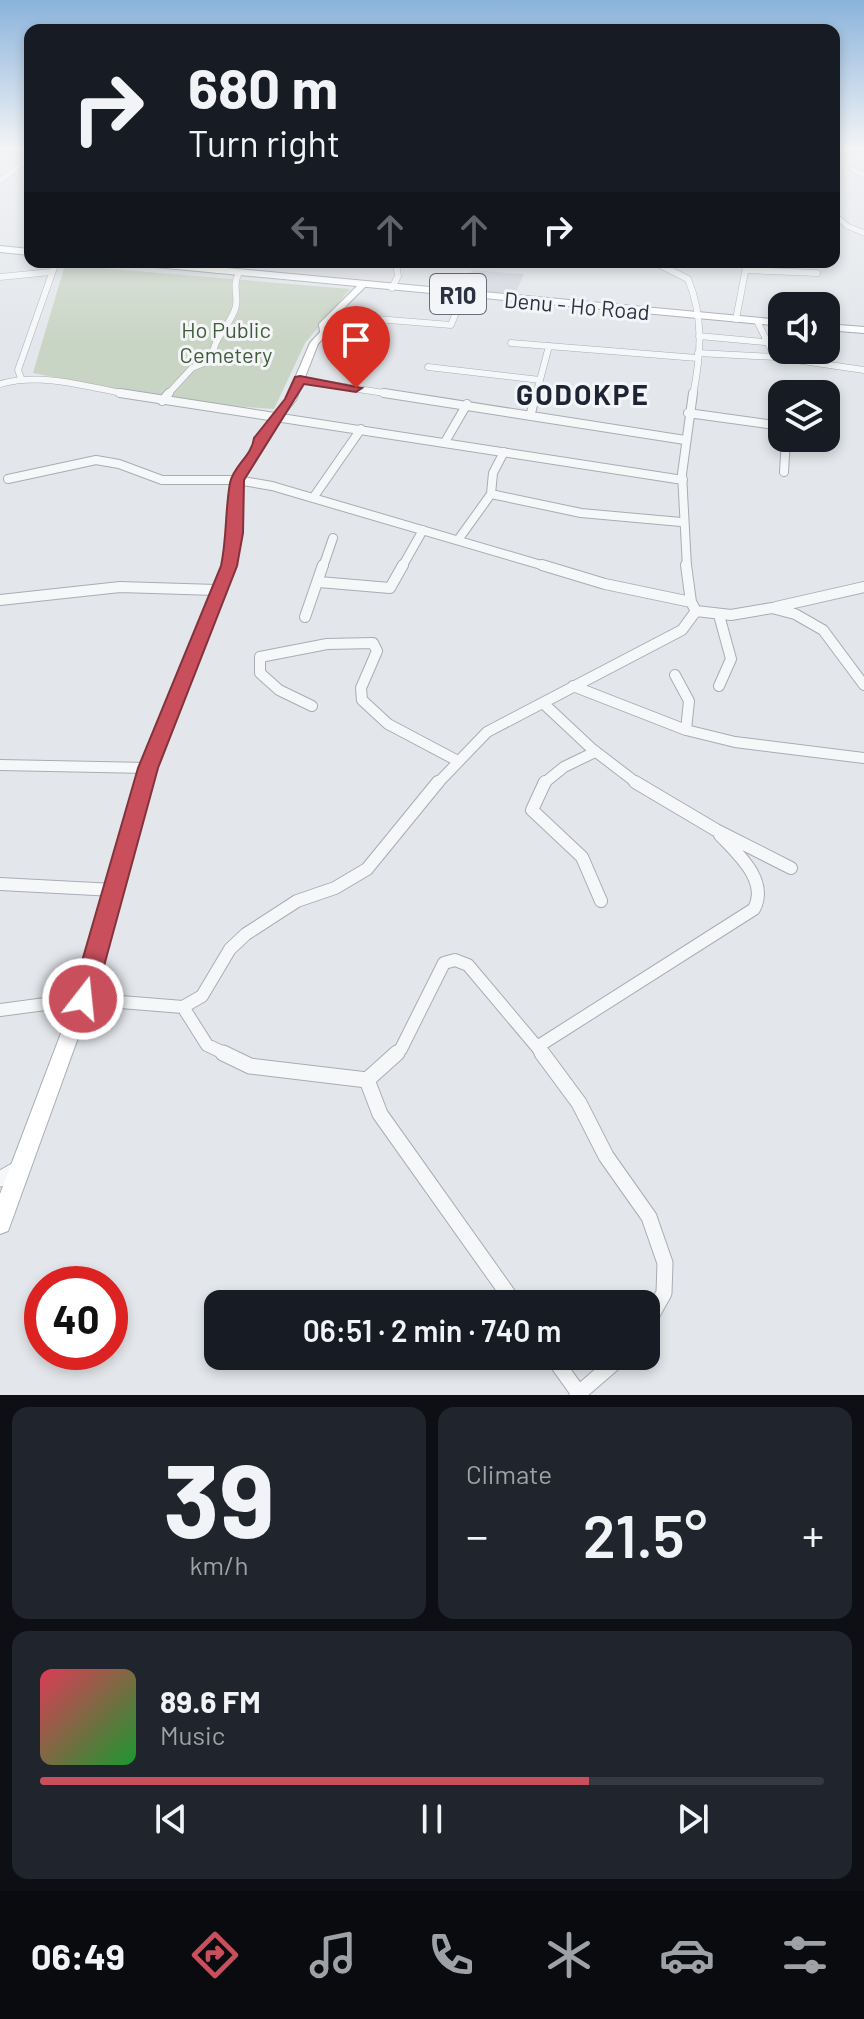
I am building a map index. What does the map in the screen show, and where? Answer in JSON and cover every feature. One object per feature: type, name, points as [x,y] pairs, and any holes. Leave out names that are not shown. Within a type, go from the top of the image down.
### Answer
[{"type":"main road","points":[[0,249],[24,251]]},
{"type":"main road","name":"Denu - Ho Road","points":[[196,268],[768,322]]},
{"type":"main road","points":[[840,328],[864,330]]},
{"type":"street","points":[[840,220],[864,233]]},
{"type":"street","points":[[21,378],[18,370],[39,317],[53,268]]},
{"type":"street","points":[[392,288],[398,276],[397,268]]},
{"type":"street","points":[[0,1010],[83,999],[183,1007],[202,996],[230,949],[246,934],[297,901],[335,888],[367,869],[456,760],[487,732],[682,630],[694,606],[681,522],[685,440],[697,356],[699,316],[688,279],[666,268]]},
{"type":"street","points":[[736,319],[747,268]]},
{"type":"street","points":[[767,268],[817,273]]},
{"type":"street","points":[[0,277],[51,272]]},
{"type":"street","points":[[162,401],[192,368],[211,360],[212,342],[234,311],[233,282],[239,273]]},
{"type":"street","points":[[1,1216],[83,999],[148,768],[216,590],[229,566],[235,533],[237,480],[291,400],[314,343],[324,332],[323,324],[363,285]]},
{"type":"street","points":[[364,318],[451,325],[463,295]]},
{"type":"street","points":[[757,321],[768,346]]},
{"type":"street","points":[[699,336],[765,342]]},
{"type":"street","points":[[511,343],[697,356],[768,357]]},
{"type":"street","points":[[531,413],[549,346]]},
{"type":"street","points":[[823,364],[864,370]]},
{"type":"street","points":[[428,367],[540,380]]},
{"type":"street","points":[[0,384],[21,378],[162,401],[278,415],[683,480]]},
{"type":"street","points":[[300,380],[531,413],[685,440]]},
{"type":"street","points":[[445,442],[467,404]]},
{"type":"street","points":[[688,413],[768,424]]},
{"type":"street","points":[[313,498],[361,429]]},
{"type":"street","points":[[458,540],[491,494],[493,473],[504,452]]},
{"type":"street","points":[[784,472],[785,452]]},
{"type":"street","points":[[8,479],[96,460],[119,464],[162,480],[237,480],[313,498],[719,615],[772,608],[864,587]]},
{"type":"street","points":[[491,494],[581,513],[681,522]]},
{"type":"street","points":[[466,528],[486,547]]},
{"type":"street","points":[[319,582],[390,588],[423,530]]},
{"type":"street","points":[[305,617],[333,538]]},
{"type":"street","points":[[0,600],[120,587],[216,590]]},
{"type":"street","points":[[772,608],[795,614],[823,630],[864,685]]},
{"type":"street","points":[[719,615],[733,657],[732,668],[719,686]]},
{"type":"street","points":[[312,706],[279,690],[260,673],[260,657],[327,644],[373,643],[377,651],[361,688],[362,700],[388,724],[456,760]]},
{"type":"street","points":[[675,675],[688,693],[691,706],[686,730]]},
{"type":"street","points":[[573,686],[686,730],[735,742],[864,758]]},
{"type":"street","points":[[543,703],[595,752],[720,835],[791,868]]},
{"type":"street","points":[[595,752],[545,778],[533,799],[532,810],[582,857],[601,901]]},
{"type":"street","points":[[0,765],[148,768]]},
{"type":"street","points":[[537,1047],[754,909],[759,902],[760,888],[720,835]]},
{"type":"street","points":[[0,884],[114,890]]},
{"type":"street","points":[[183,1007],[207,1045],[250,1066],[367,1080],[401,1049],[444,963],[455,960],[468,965],[579,1103],[606,1156],[649,1217],[665,1263],[664,1293],[660,1300]]},
{"type":"street","points":[[367,1080],[380,1114],[505,1290]]},
{"type":"street","points":[[0,1179],[20,1167]]},
{"type":"street","points":[[562,1370],[579,1395],[607,1370]]},
{"type":"shaded area","points":[[472,270],[524,274],[514,296],[459,291]]},
{"type":"green space","name":"Ho Public Cemetery","points":[[64,268],[101,268],[350,289],[305,343],[274,409],[213,404],[33,373]]},
{"type":"district","name":"GODOKPE","points":[[583,394]]},
{"type":"route","points":[[83,999],[148,768],[216,590],[229,566],[235,533],[237,480],[260,446],[261,438],[291,400],[291,393],[300,380],[356,388]]}]
